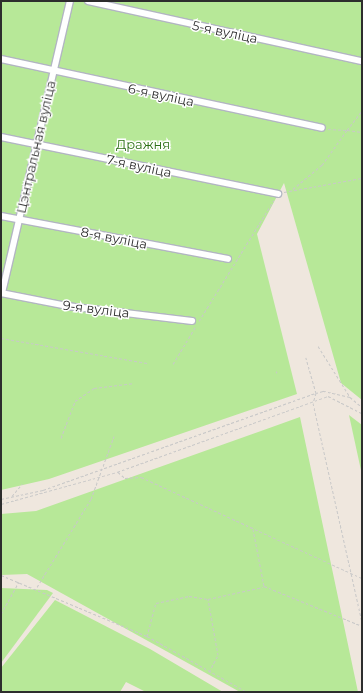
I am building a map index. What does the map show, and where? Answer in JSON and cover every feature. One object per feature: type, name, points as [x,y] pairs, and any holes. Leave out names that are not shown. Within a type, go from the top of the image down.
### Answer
[{"type":"street","name":"Цэнтральная вуліца","points":[[1,293],[20,220],[70,1]]},
{"type":"street","name":"5-я вуліца","points":[[88,1],[362,61]]},
{"type":"street","name":"6-я вуліца","points":[[1,59],[322,128]]},
{"type":"street","name":"7-я вуліца","points":[[1,137],[278,194]]},
{"type":"street","name":"8-я вуліца","points":[[1,216],[228,259]]},
{"type":"street","name":"9-я вуліца","points":[[1,293],[67,306],[192,321]]},
{"type":"path","points":[[293,190],[322,165],[362,111]]},
{"type":"path","points":[[322,128],[362,132]]},
{"type":"path","points":[[173,364],[278,194],[362,178]]},
{"type":"path","points":[[1,338],[147,363]]},
{"type":"path","points":[[318,346],[350,397],[362,407]]},
{"type":"path","points":[[306,357],[316,394],[313,403],[362,622]]},
{"type":"path","points":[[61,438],[75,401],[94,388],[134,383]]},
{"type":"path","points":[[1,499],[11,498],[316,394],[333,391],[350,397]]},
{"type":"path","points":[[1,504],[6,504],[117,472],[313,403],[328,396],[362,413]]},
{"type":"path","points":[[36,588],[91,499],[114,436]]},
{"type":"path","points":[[117,472],[125,478],[141,477],[362,578]]},
{"type":"path","points":[[6,504],[22,484]]},
{"type":"path","points":[[253,528],[264,586]]},
{"type":"path","points":[[1,575],[20,581],[147,636],[209,673],[247,692]]},
{"type":"path","points":[[1,614],[20,581]]},
{"type":"path","points":[[147,636],[156,603],[189,596],[208,599],[264,586],[362,626]]},
{"type":"path","points":[[208,599],[218,655],[209,673]]},
{"type":"green space","name":"Дражня","points":[[1,1],[362,1],[362,400],[341,383],[284,183],[257,234],[297,394],[49,479],[1,490]]},
{"type":"green space","points":[[349,415],[362,425],[362,475]]},
{"type":"green space","points":[[300,417],[358,692],[240,692],[27,574],[1,575],[1,514],[36,511]]},
{"type":"green space","points":[[1,588],[47,590],[53,593],[1,663]]},
{"type":"green space","points":[[55,600],[150,649],[223,692],[146,692],[126,682],[120,692],[1,692],[1,668]]}]
